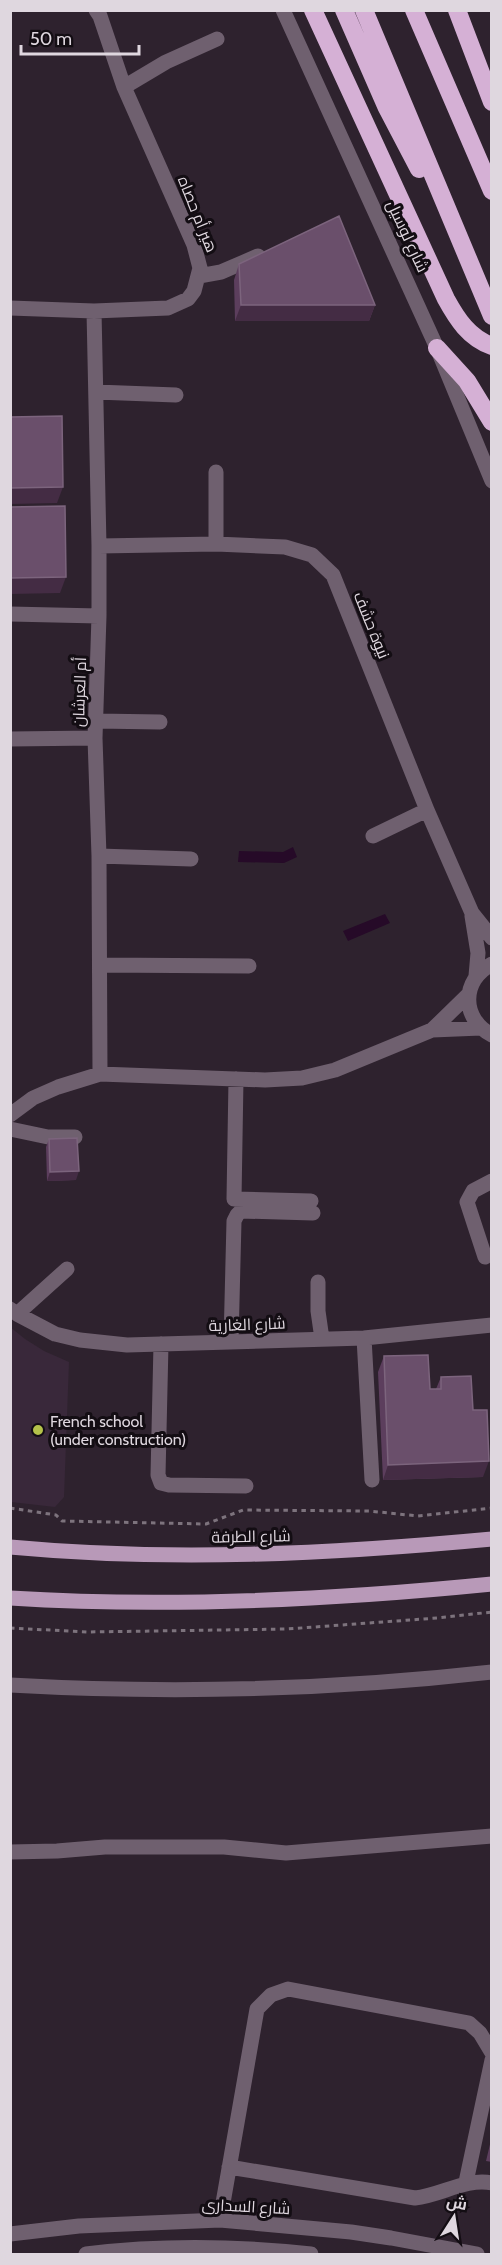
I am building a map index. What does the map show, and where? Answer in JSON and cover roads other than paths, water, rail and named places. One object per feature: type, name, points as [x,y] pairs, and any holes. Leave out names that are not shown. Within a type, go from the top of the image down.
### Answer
[{"type":"highway","points":[[313,10],[446,299],[464,327],[492,346]]},
{"type":"highway","points":[[344,10],[386,106],[478,284]]},
{"type":"highway","points":[[364,10],[492,316]]},
{"type":"highway","points":[[414,10],[492,191]]},
{"type":"highway","points":[[457,10],[492,102]]},
{"type":"highway","points":[[437,348],[467,381],[492,422]]},
{"type":"main road","name":"شارع الطرفة","points":[[10,1547],[120,1554],[256,1554],[384,1549],[492,1539]]},
{"type":"main road","points":[[12,1599],[211,1602],[386,1595],[492,1584]]},
{"type":"street","name":"هير أم حصاه","points":[[10,308],[94,311],[168,308],[188,298],[194,291],[199,276],[200,268],[194,245],[124,87],[96,10]]},
{"type":"street","name":"شارع لوسيل","points":[[283,10],[437,348],[492,481]]},
{"type":"street","points":[[124,87],[166,62],[217,39]]},
{"type":"street","points":[[199,276],[222,272],[275,249]]},
{"type":"street","name":"أم العرشان","points":[[94,311],[99,546],[95,738],[99,856],[100,1074]]},
{"type":"street","points":[[96,392],[176,395]]},
{"type":"street","points":[[216,472],[216,544]]},
{"type":"street","name":"نيوة حشف","points":[[99,546],[216,544],[285,547],[312,555],[333,575],[427,810],[472,913],[492,939]]},
{"type":"street","points":[[10,614],[99,616]]},
{"type":"street","points":[[97,721],[160,722]]},
{"type":"street","points":[[10,739],[95,738]]},
{"type":"street","points":[[374,836],[427,810]]},
{"type":"street","points":[[99,856],[191,859]]},
{"type":"street","name":"نيوة حشف","points":[[472,913],[478,953],[476,976]]},
{"type":"street","points":[[10,1115],[33,1098],[58,1087],[100,1074],[265,1080],[302,1078],[335,1070],[432,1030],[468,995],[476,976],[492,964]]},
{"type":"street","points":[[100,965],[249,966]]},
{"type":"street","points":[[468,995],[469,1010],[486,1032]]},
{"type":"street","points":[[432,1030],[486,1032]]},
{"type":"street","points":[[231,1342],[234,1221],[237,1215],[241,1211],[312,1207],[234,1199],[236,1079]]},
{"type":"street","points":[[10,1129],[48,1137],[75,1137]]},
{"type":"street","points":[[485,1257],[467,1202],[473,1191],[492,1182]]},
{"type":"street","points":[[14,1312],[68,1269]]},
{"type":"street","points":[[318,1282],[318,1311],[322,1339]]},
{"type":"street","name":"شارع الغارية","points":[[14,1312],[55,1334],[80,1340],[127,1345],[364,1338],[492,1325]]},
{"type":"street","points":[[364,1338],[372,1480]]},
{"type":"street","points":[[161,1344],[158,1475],[160,1483],[246,1486]]},
{"type":"street","points":[[10,1685],[163,1691],[255,1690],[347,1685],[492,1672]]},
{"type":"street","points":[[10,1852],[105,1847],[224,1847],[286,1853],[492,1836]]},
{"type":"street","points":[[220,2220],[257,2009],[271,1995],[288,1989],[469,2023],[480,2032],[492,2053]]},
{"type":"street","points":[[466,2182],[492,2060]]},
{"type":"street","points":[[229,2167],[415,2198],[430,2196],[466,2182],[492,2182]]},
{"type":"street","name":"شارع السدارى","points":[[10,2234],[90,2225],[220,2220],[381,2236],[477,2254]]},
{"type":"street","points":[[86,2254],[177,2248],[271,2250],[311,2254]]},
{"type":"place","name":"French school (under construction)","points":[[38,1430]]}]
